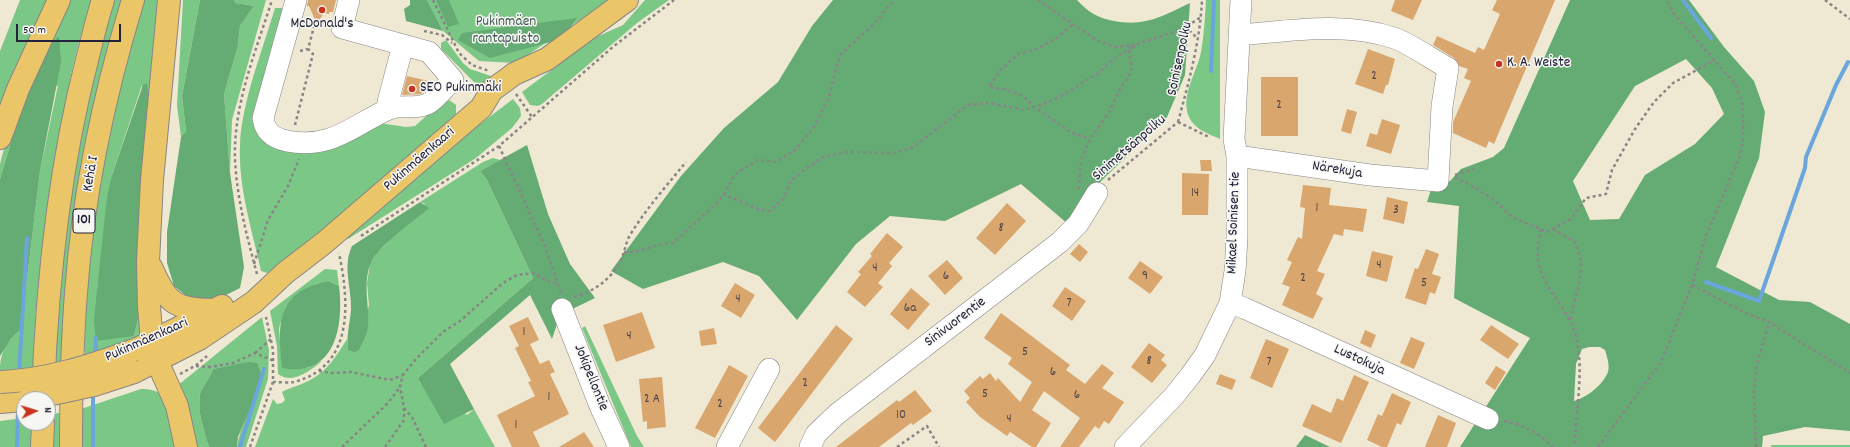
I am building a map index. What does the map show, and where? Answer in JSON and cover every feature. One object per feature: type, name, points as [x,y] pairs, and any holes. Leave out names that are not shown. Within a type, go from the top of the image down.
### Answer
[{"type":"main road","points":[[0,138],[21,81],[59,0]]},
{"type":"main road","name":"Kehä I","points":[[43,391],[48,293],[55,226],[80,88],[103,0]]},
{"type":"main road","name":"Kehä I","points":[[71,447],[72,351],[80,251],[91,176],[105,101],[133,0]]},
{"type":"main road","points":[[169,0],[160,80],[148,262],[149,307],[152,358],[177,406],[186,447]]},
{"type":"main road","name":"Pukinmäenkaari","points":[[0,382],[22,381],[60,374],[91,366],[152,358],[222,324],[254,302],[285,273],[324,243],[481,108],[492,90],[514,74],[547,59],[628,0]]},
{"type":"main road","points":[[148,262],[162,292],[174,304],[184,308],[215,310]]},
{"type":"main road","name":"Pukinmäenkaari","points":[[56,393],[94,385],[134,372],[215,310],[285,273]]},
{"type":"main road","points":[[0,402],[16,401]]},
{"type":"main road","points":[[42,431],[42,447]]},
{"type":"street","points":[[301,7],[263,118],[265,128],[270,134],[282,140],[299,136],[344,134],[391,108],[428,104],[453,80],[429,52],[342,28],[349,0]]},
{"type":"street","name":"Mikael Soinisen tie","points":[[1125,447],[1174,396],[1190,376],[1205,355],[1230,303],[1236,254],[1237,156],[1234,139],[1241,0]]},
{"type":"street","name":"Närekuja","points":[[1237,156],[1370,176],[1438,181],[1442,106],[1448,68],[1395,38],[1364,31],[1322,28],[1239,35]]},
{"type":"street","points":[[391,108],[388,102],[403,44]]},
{"type":"street","name":"Sinivuorentie","points":[[810,447],[816,434],[837,414],[1060,242],[1078,224],[1097,194]]},
{"type":"street","name":"Lustokuja","points":[[1230,303],[1488,419]]},
{"type":"street","name":"Jokipellontie","points":[[563,304],[600,406],[619,447]]},
{"type":"street","points":[[727,447],[769,369]]},
{"type":"path","points":[[257,274],[240,201],[236,152],[238,122],[245,85],[272,0]]},
{"type":"path","points":[[433,0],[454,44]]},
{"type":"path","points":[[357,239],[499,146],[614,46],[674,0]]},
{"type":"path","points":[[624,252],[632,253],[660,243],[673,243],[717,203],[734,175],[757,160],[776,162],[795,150],[814,127],[828,99],[840,55],[873,25],[894,0]]},
{"type":"path","points":[[1038,0],[1072,25],[1096,40],[1115,47],[1135,45],[1184,29],[1201,17]]},
{"type":"path","name":"Soinisenpolku","points":[[1178,122],[1198,39],[1202,0]]},
{"type":"path","points":[[1598,447],[1661,362],[1692,285],[1704,241],[1739,158],[1743,141],[1744,122],[1740,93],[1727,73],[1674,14],[1668,0]]},
{"type":"path","points":[[1825,0],[1850,19]]},
{"type":"path","points":[[301,7],[310,21],[322,24],[329,20]]},
{"type":"path","points":[[309,44],[316,23]]},
{"type":"path","points":[[1072,25],[1058,37],[1037,49],[1018,54],[1001,69],[989,87],[1008,90],[1023,96],[1034,107],[1072,133],[1090,139]]},
{"type":"path","points":[[1184,29],[1191,32],[1198,39]]},
{"type":"path","points":[[723,194],[758,209],[770,211],[783,199],[791,181],[804,170],[824,157],[847,152],[895,153],[913,147],[968,105],[989,103],[1024,110],[1034,107],[1061,96],[1099,73],[1112,60],[1135,45]]},
{"type":"path","points":[[1084,215],[1079,192],[1081,160],[1090,139],[1109,112],[1121,87],[1128,78],[1132,66],[1129,52],[1135,45]]},
{"type":"path","points":[[254,265],[268,220],[294,173],[313,54],[308,49]]},
{"type":"path","points":[[1474,169],[1452,176],[1487,196],[1512,217],[1547,232],[1571,220],[1586,198],[1606,194],[1612,170],[1635,129],[1654,102],[1673,83],[1715,60]]},
{"type":"path","points":[[1178,122],[1209,137]]},
{"type":"path","name":"Sinimetsänpolku","points":[[1097,194],[1112,176],[1178,122]]},
{"type":"path","points":[[499,146],[544,244],[558,284],[563,304],[600,285],[614,270],[624,252],[630,235],[659,195],[686,162]]},
{"type":"path","points":[[1540,229],[1538,264],[1545,280],[1571,322],[1577,341],[1579,371],[1575,447]]},
{"type":"path","points":[[1552,229],[1575,242],[1581,261],[1580,284],[1572,304],[1571,322]]},
{"type":"path","points":[[333,258],[344,248]]},
{"type":"path","points":[[273,382],[293,382],[319,371],[337,347],[344,330],[347,309],[346,290],[339,253]]},
{"type":"path","points":[[319,371],[332,373],[351,372],[390,380],[403,375],[433,342],[460,321],[490,293],[509,279],[534,273],[547,281],[558,284]]},
{"type":"path","points":[[1692,285],[1748,314],[1769,322],[1850,374]]},
{"type":"path","points":[[250,447],[273,382],[274,362],[266,316]]},
{"type":"path","points":[[1756,447],[1754,391],[1758,364],[1769,322]]},
{"type":"path","points":[[195,366],[210,366],[232,363],[255,353],[271,339]]},
{"type":"path","points":[[152,358],[179,375],[195,366],[211,352]]},
{"type":"path","points":[[255,353],[274,362]]},
{"type":"path","points":[[342,447],[388,403],[400,387],[403,375]]},
{"type":"path","points":[[385,447],[402,425],[404,420],[404,407],[400,387]]},
{"type":"path","points":[[404,407],[412,418],[426,447]]},
{"type":"path","points":[[1488,419],[1513,423],[1542,436],[1553,447]]},
{"type":"path","points":[[897,447],[927,426],[939,447]]},
{"type":"green space","points":[[20,0],[51,0],[0,113],[0,51]]},
{"type":"green space","points":[[65,0],[92,0],[72,73],[53,174],[38,284],[33,367],[0,371],[1,358],[5,347],[21,329],[40,171],[58,85],[18,119],[0,179],[0,164],[5,145]]},
{"type":"green space","points":[[112,0],[123,0],[61,362],[53,364],[66,219],[86,107]]},
{"type":"green space","points":[[143,0],[161,0],[144,333],[135,339],[85,355],[87,288],[90,255],[104,156],[118,91]],"holes":[[[142,85],[139,315],[134,336],[129,336],[97,289],[112,175]]]},
{"type":"green space","points":[[183,0],[200,0],[182,96],[186,131],[181,137],[177,105]]},
{"type":"green space","points":[[200,0],[234,0],[236,3],[254,6],[240,26],[238,46],[224,94],[230,173],[244,267],[240,288],[212,302],[191,300],[174,286],[167,263],[167,232],[181,137],[186,131],[182,96]]},
{"type":"green space","points":[[234,0],[266,0],[232,120],[230,173],[224,94],[238,46],[240,26],[254,6],[236,3]]},
{"type":"green space","points":[[410,0],[427,0],[443,31],[406,21],[404,9],[410,5]]},
{"type":"green space","name":"Pukinmäen rantapuisto","points":[[427,0],[609,0],[516,63],[479,61],[443,31]]},
{"type":"green space","points":[[436,0],[449,0],[459,24],[448,27]]},
{"type":"green space","points":[[645,0],[669,0],[637,23],[542,104],[538,106],[530,105],[522,92],[594,38],[623,25]]},
{"type":"green space","points":[[833,0],[1077,0],[1089,11],[1108,20],[1135,23],[1154,19],[1190,3],[1185,75],[1167,117],[1094,188],[1068,224],[1021,184],[945,221],[890,216],[856,244],[797,320],[759,276],[723,262],[643,289],[611,271],[681,176],[724,128],[778,82],[812,26]]},
{"type":"green space","points":[[1206,0],[1220,0],[1220,139],[1202,131],[1194,125],[1189,117],[1187,109],[1188,92],[1201,52]]},
{"type":"green space","points":[[1570,0],[1689,0],[1724,47],[1754,81],[1765,112],[1759,158],[1716,267],[1779,300],[1810,302],[1850,324],[1850,431],[1805,427],[1763,436],[1762,447],[1460,447],[1530,338],[1454,298],[1459,206],[1427,202],[1432,187],[1450,181],[1461,169],[1493,157],[1504,148]],"holes":[[[1686,59],[1712,88],[1724,114],[1695,144],[1645,175],[1619,219],[1590,220],[1573,181],[1635,86]],[[1589,347],[1600,347],[1605,350],[1609,369],[1606,377],[1594,390],[1584,397],[1574,401],[1576,364],[1582,349]]]},
{"type":"green space","points":[[275,8],[287,8],[257,119],[275,142],[379,123],[406,127],[415,126],[442,102],[449,100],[456,105],[456,114],[329,227],[293,257],[267,273],[261,271],[246,208],[241,176],[240,144],[249,93]]},
{"type":"green space","points":[[577,18],[562,39],[490,58],[458,40],[462,33]]},
{"type":"green space","points":[[59,36],[61,62],[40,171],[21,329],[11,339],[0,356],[0,179],[18,119],[43,52]]},
{"type":"green space","points":[[446,40],[463,63],[470,69],[497,78],[489,87],[475,83],[441,49],[441,43]]},
{"type":"green space","points":[[147,83],[149,104],[139,262],[139,315],[134,336],[96,341],[94,322],[107,197],[112,175],[143,85]]},
{"type":"green space","points":[[513,99],[520,108],[521,116],[512,128],[476,158],[348,239],[346,236],[458,141]]},
{"type":"green space","points":[[527,145],[548,214],[570,264],[595,298],[560,315],[552,339],[530,295],[450,364],[474,409],[444,424],[418,378],[533,278],[487,180],[480,171]]},
{"type":"green space","points":[[493,158],[500,160],[480,171],[487,180],[533,278],[418,378],[467,415],[474,409],[495,447],[255,447],[273,399],[277,404],[282,403],[285,400],[282,392],[308,381],[323,371],[336,356],[347,339],[348,350],[369,306],[367,283],[370,264],[377,253],[425,204],[420,202],[483,162]]},
{"type":"green space","points":[[420,202],[429,208],[389,241],[375,256],[371,263],[367,278],[368,327],[366,336],[359,350],[355,352],[348,350],[351,302],[348,262],[352,246]]},
{"type":"green space","points":[[325,269],[337,270],[339,286],[328,281],[316,284],[286,306],[279,328],[282,368],[307,368],[322,361],[302,375],[290,378],[284,377],[278,374],[277,346],[270,311]]},
{"type":"green space","points":[[328,281],[339,286],[340,302],[340,318],[337,333],[332,346],[325,357],[314,365],[300,369],[282,368],[280,338],[281,324],[284,312],[289,302],[298,293],[311,286]]},
{"type":"green space","points":[[262,317],[269,350],[268,379],[246,447],[237,447],[238,440],[256,389],[230,366],[213,369],[200,394],[200,414],[209,447],[196,447],[177,386]]},
{"type":"green space","points":[[585,326],[637,436],[644,447],[631,447],[582,328]]},
{"type":"green space","points":[[248,362],[257,363],[261,374],[253,402],[238,437],[237,447],[209,447],[200,414],[200,394],[213,369]]},
{"type":"green space","points":[[141,389],[158,392],[165,399],[170,412],[178,447],[81,447],[81,409]]},
{"type":"green space","points":[[56,413],[59,413],[59,447],[51,447],[51,431],[56,431]]},
{"type":"green space","points":[[16,419],[16,431],[31,431],[31,447],[0,447],[0,421]]},
{"type":"green space","points":[[1305,435],[1330,447],[1296,447]]},
{"type":"green space","points":[[1771,445],[1850,445],[1850,447],[1771,447]]},
{"type":"building","name":"McDonald's","points":[[308,0],[336,0],[333,12],[329,12],[329,14],[324,13],[317,24],[309,6],[307,6]]},
{"type":"building","points":[[1395,0],[1422,0],[1413,20],[1391,11]]},
{"type":"building","name":"K. A. Weiste","points":[[1497,0],[1555,0],[1494,144],[1489,141],[1486,148],[1453,133],[1453,122],[1471,81],[1464,78],[1468,69],[1459,66],[1454,58],[1433,45],[1437,36],[1475,53],[1478,47],[1484,50],[1500,14],[1492,10]]},
{"type":"building","points":[[1368,49],[1395,59],[1388,85],[1386,85],[1383,94],[1355,84]]},
{"type":"building","points":[[407,76],[433,82],[421,94],[402,95]]},
{"type":"building","points":[[1261,77],[1298,77],[1298,136],[1261,136]]},
{"type":"building","points":[[1347,109],[1357,112],[1351,134],[1341,131]]},
{"type":"building","points":[[1382,119],[1400,125],[1391,154],[1366,146],[1370,133],[1377,135]]},
{"type":"building","points":[[1200,160],[1211,160],[1212,171],[1201,171]]},
{"type":"building","points":[[1182,173],[1209,174],[1208,215],[1182,215]]},
{"type":"building","points":[[1303,185],[1331,188],[1329,205],[1367,209],[1363,232],[1344,229],[1343,236],[1334,234],[1317,271],[1325,274],[1316,294],[1323,298],[1313,319],[1282,305],[1290,287],[1282,284],[1292,262],[1287,260],[1298,237],[1302,239],[1305,208],[1300,207]]},
{"type":"building","points":[[1387,197],[1408,202],[1404,224],[1383,219]]},
{"type":"building","points":[[1007,203],[1026,221],[995,255],[976,238]]},
{"type":"building","points":[[887,233],[903,247],[889,263],[892,266],[878,283],[883,287],[865,307],[847,292],[861,274],[858,272],[872,256],[870,254]]},
{"type":"building","points":[[1079,244],[1088,252],[1080,262],[1070,254]]},
{"type":"building","points":[[1426,249],[1439,254],[1432,274],[1441,277],[1435,294],[1430,292],[1426,305],[1405,298],[1415,268],[1418,269]]},
{"type":"building","points":[[1372,251],[1393,256],[1387,282],[1366,276]]},
{"type":"building","points":[[947,260],[963,278],[945,295],[928,276]]},
{"type":"building","points":[[1140,261],[1163,277],[1150,294],[1128,278]]},
{"type":"building","points":[[735,283],[755,295],[741,318],[721,306]]},
{"type":"building","points":[[1065,287],[1086,301],[1072,321],[1052,306]]},
{"type":"building","points":[[911,288],[930,304],[908,330],[890,314]]},
{"type":"building","points":[[642,312],[655,348],[616,362],[603,325]]},
{"type":"building","points":[[1001,313],[1070,365],[1066,370],[1085,384],[1102,364],[1114,373],[1102,388],[1124,402],[1109,424],[1104,421],[1099,429],[1095,426],[1079,447],[1060,447],[1080,418],[1044,391],[1032,410],[1051,423],[1036,447],[1032,447],[1010,432],[1007,436],[980,417],[966,402],[970,398],[964,391],[980,376],[983,379],[990,373],[996,381],[998,378],[1020,402],[1032,382],[1008,364],[1012,358],[984,338]]},
{"type":"building","points":[[528,317],[539,340],[530,344],[540,364],[549,360],[555,372],[550,374],[569,414],[533,432],[540,447],[512,447],[497,415],[535,396],[528,382],[531,381],[515,348],[519,346],[509,326]]},
{"type":"building","points":[[836,325],[853,339],[775,442],[758,428]]},
{"type":"building","points":[[1491,325],[1519,344],[1508,359],[1480,340]]},
{"type":"building","points":[[714,328],[717,344],[701,346],[699,331]]},
{"type":"building","points":[[1365,330],[1376,335],[1371,348],[1360,343]]},
{"type":"building","points":[[1411,337],[1425,343],[1414,369],[1400,363]]},
{"type":"building","points":[[1266,339],[1289,349],[1272,388],[1250,378]]},
{"type":"building","points":[[1149,343],[1165,355],[1161,360],[1167,365],[1152,383],[1131,367]]},
{"type":"building","points":[[729,365],[748,376],[715,438],[695,428]]},
{"type":"building","points":[[1496,366],[1506,372],[1495,390],[1485,383]]},
{"type":"building","points":[[1220,374],[1236,380],[1232,390],[1216,384]]},
{"type":"building","points":[[1354,375],[1369,382],[1341,443],[1302,426],[1312,404],[1331,413],[1337,398],[1343,401]]},
{"type":"building","points":[[662,377],[666,427],[647,429],[647,421],[643,422],[639,379]]},
{"type":"building","points":[[915,390],[932,411],[913,425],[911,423],[879,447],[836,447],[897,400],[899,402]]},
{"type":"building","points":[[1392,393],[1411,402],[1401,425],[1397,423],[1387,447],[1382,447],[1367,440],[1378,414],[1382,416]]},
{"type":"building","points":[[1438,415],[1456,423],[1447,447],[1425,447]]},
{"type":"building","points":[[584,432],[594,447],[559,447]]},
{"type":"waterway","points":[[1211,71],[1214,0]]},
{"type":"waterway","points":[[1683,0],[1711,38]]},
{"type":"waterway","points":[[1706,282],[1759,301],[1805,168],[1806,157],[1836,85],[1848,62]]},
{"type":"waterway","points":[[19,375],[27,238]]},
{"type":"waterway","points":[[95,356],[96,338]]},
{"type":"waterway","points":[[240,447],[264,369]]},
{"type":"waterway","points":[[93,392],[93,447]]},
{"type":"waterway","points":[[17,431],[17,447]]},
{"type":"place","name":"McDonald's","points":[[322,10]]},
{"type":"place","name":"K. A. Weiste","points":[[1499,64]]},
{"type":"place","name":"SEO Pukinmäki","points":[[412,89]]}]
